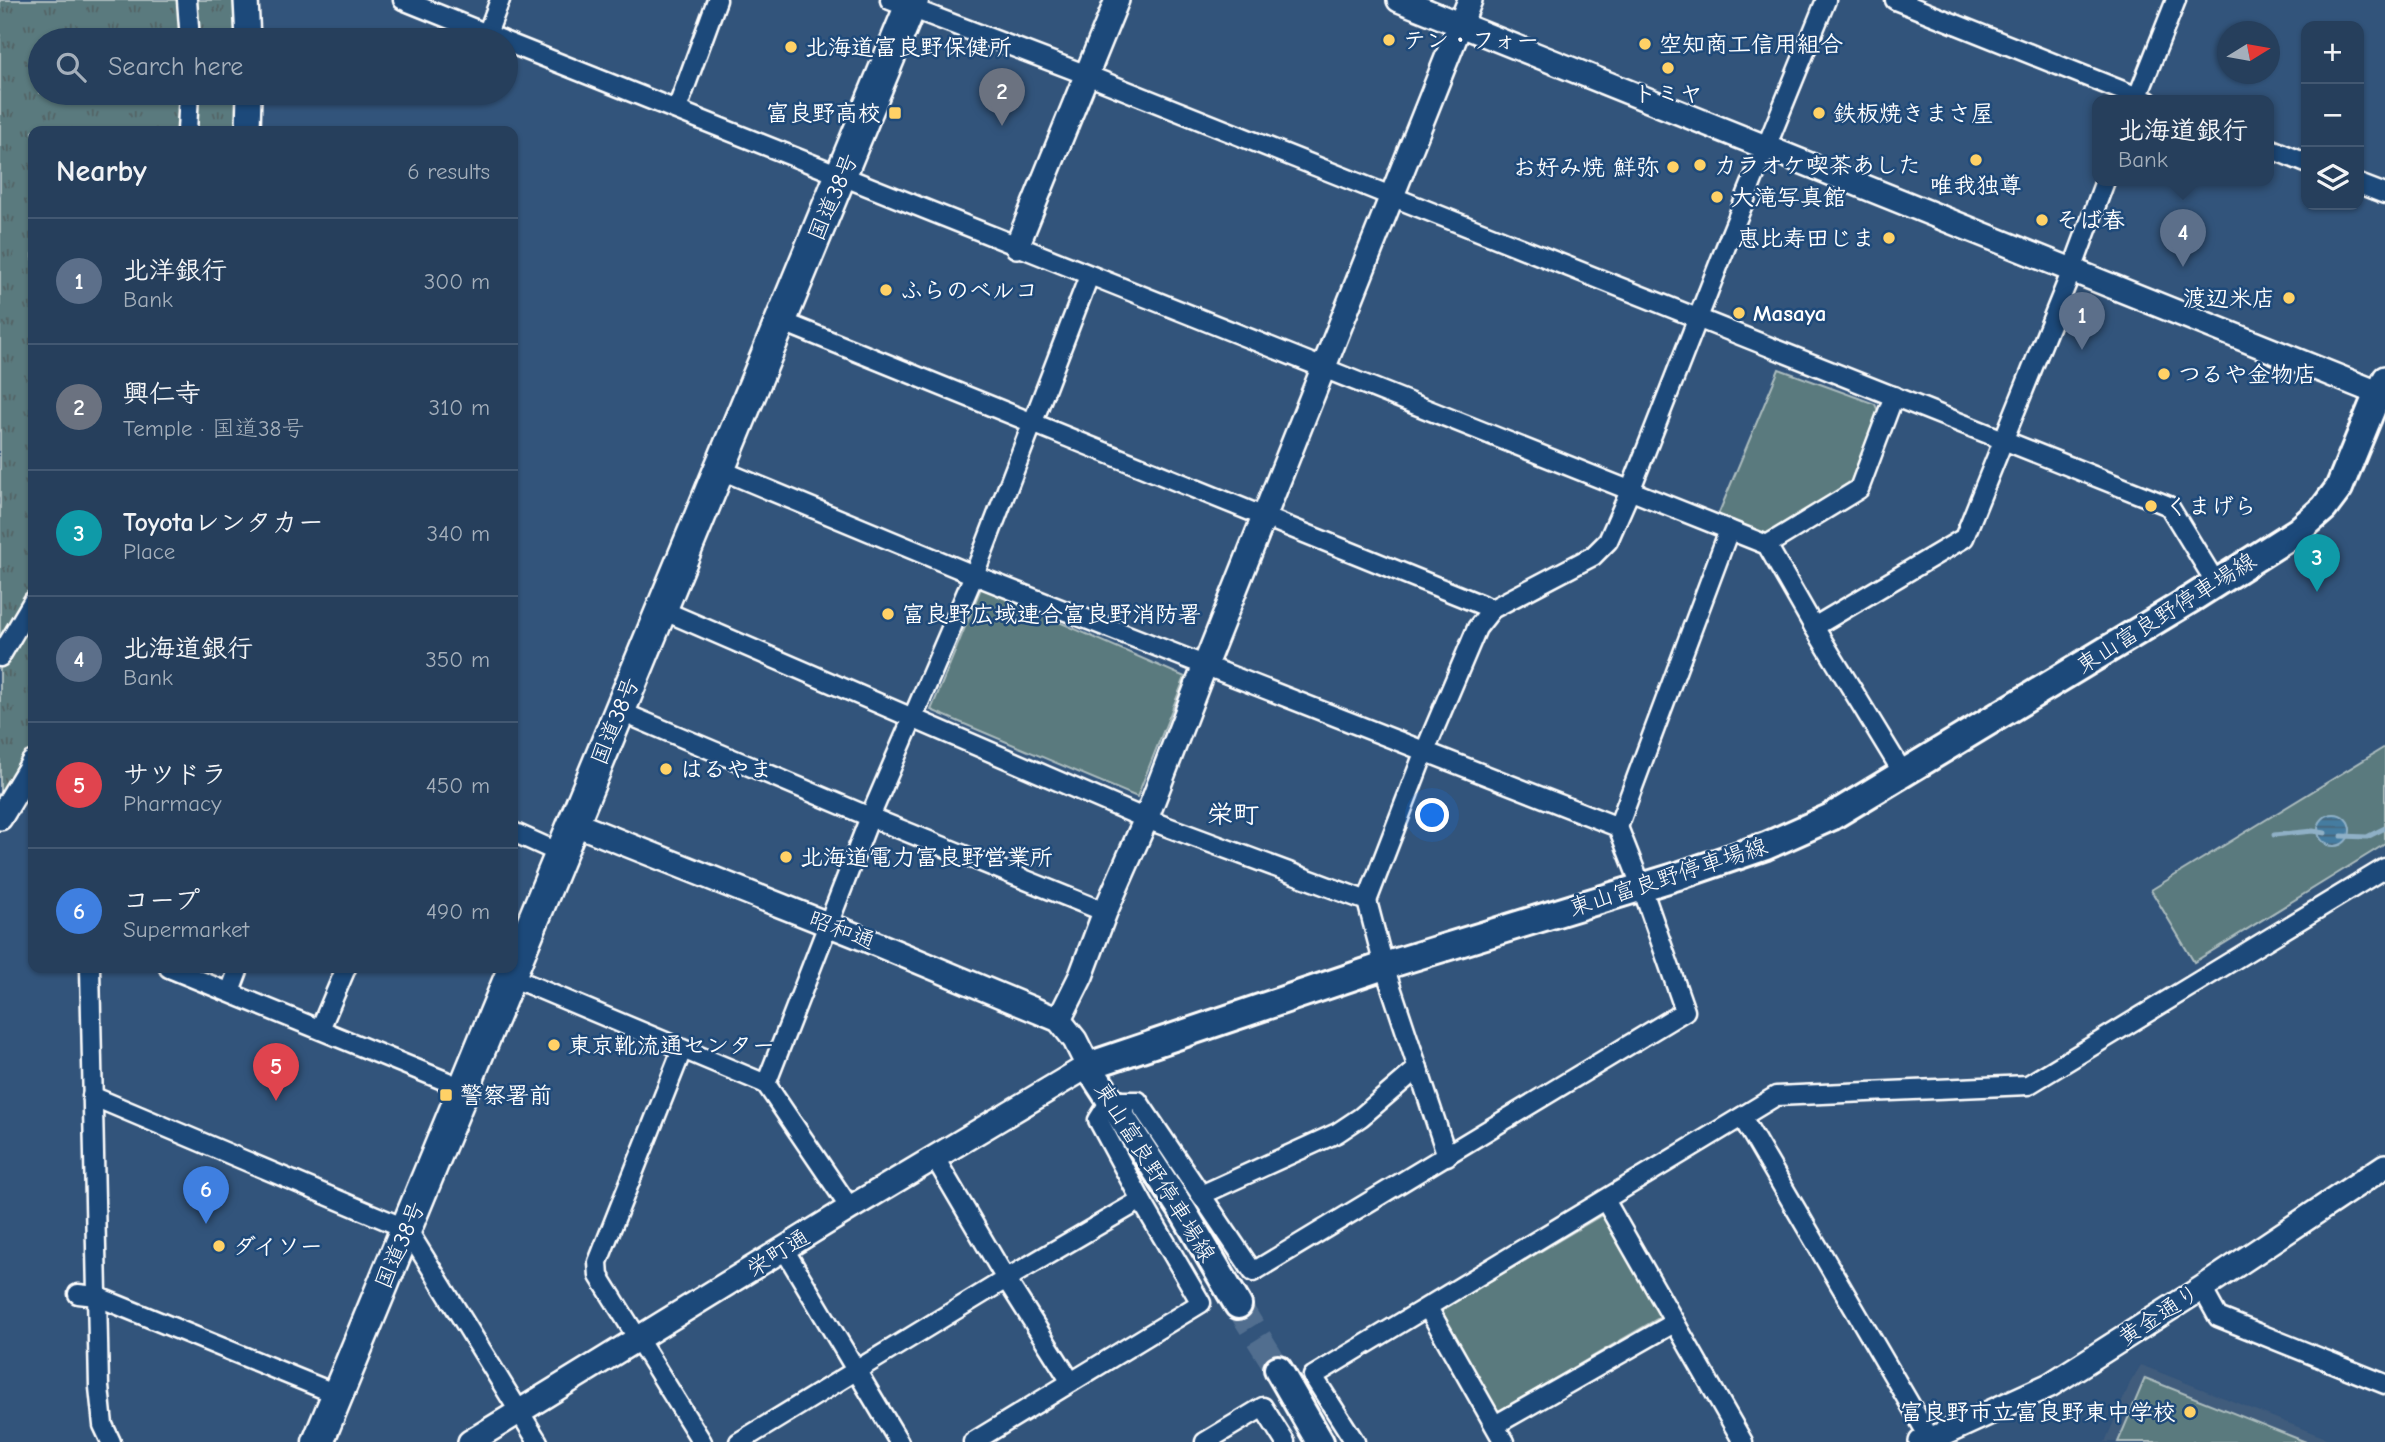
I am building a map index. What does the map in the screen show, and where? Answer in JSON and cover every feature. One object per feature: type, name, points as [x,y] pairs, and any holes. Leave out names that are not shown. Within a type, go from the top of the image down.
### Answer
[{"type":"highway","name":"国道38号","points":[[518,958],[660,609],[721,470],[842,176],[904,3]]},
{"type":"highway","name":"国道38号","points":[[318,1442],[512,973]]},
{"type":"main road","name":"東山富良野停車場線","points":[[1238,1305],[1184,1213],[1088,1066],[1384,966],[1642,888],[1766,846],[1831,817],[2298,531],[2324,508],[2339,488],[2383,389]]},
{"type":"main road","points":[[1278,1369],[1320,1442]]},
{"type":"street","points":[[187,0],[189,28]]},
{"type":"street","points":[[246,0],[247,28]]},
{"type":"street","points":[[403,0],[471,28]]},
{"type":"street","points":[[499,28],[500,0]]},
{"type":"street","points":[[677,109],[717,0]]},
{"type":"street","points":[[1017,246],[1117,0]]},
{"type":"street","points":[[1399,0],[2072,270],[2383,389]]},
{"type":"street","points":[[1088,1066],[1075,1040],[1059,1020],[1081,976],[1105,912],[1146,819],[1471,0]]},
{"type":"street","points":[[1447,1156],[1384,966],[1367,901],[1424,753],[1477,628],[1492,608],[1593,556],[1608,541],[1826,0]]},
{"type":"street","points":[[1895,0],[2129,95]]},
{"type":"street","points":[[2143,95],[2176,0]]},
{"type":"street","points":[[904,3],[2169,506],[2216,583]]},
{"type":"street","points":[[518,47],[1767,545],[1903,773]]},
{"type":"street","points":[[187,126],[188,105]]},
{"type":"street","points":[[248,126],[249,105]]},
{"type":"street","points":[[2274,150],[2301,161]]},
{"type":"street","points":[[1814,627],[1964,538],[2103,186]]},
{"type":"street","points":[[2364,186],[2385,194]]},
{"type":"street","points":[[766,1084],[870,817],[974,575],[1089,276]]},
{"type":"street","points":[[781,321],[1492,608]]},
{"type":"street","points":[[1767,545],[1858,489],[1894,396]]},
{"type":"street","points":[[721,470],[974,575],[1618,827]]},
{"type":"street","points":[[973,1442],[1201,1303],[1098,1120],[1110,1101],[1139,1101],[1253,1272],[1685,1011],[1618,827],[1729,530]]},
{"type":"street","points":[[0,657],[28,609]]},
{"type":"street","points":[[660,609],[1146,819],[1367,901]]},
{"type":"street","points":[[619,711],[1105,912]]},
{"type":"street","points":[[0,818],[28,771]]},
{"type":"street","name":"昭和通","points":[[573,824],[856,935],[1059,1020]]},
{"type":"street","points":[[518,834],[562,853]]},
{"type":"street","points":[[1355,1442],[1313,1376],[1776,1096],[2028,1085],[2385,867]]},
{"type":"street","points":[[90,973],[92,1096],[87,1295],[103,1425],[111,1442]]},
{"type":"street","points":[[182,973],[465,1089]]},
{"type":"street","points":[[230,992],[237,973]]},
{"type":"street","points":[[320,1029],[344,973]]},
{"type":"street","points":[[510,977],[766,1084],[850,1208]]},
{"type":"street","points":[[682,1050],[598,1262],[599,1276],[702,1442]]},
{"type":"street","name":"栄町通","points":[[470,1442],[850,1208],[1088,1066]]},
{"type":"street","points":[[1201,1195],[1337,1133],[1362,1117],[1418,1068]]},
{"type":"street","points":[[92,1096],[407,1229],[538,1442]]},
{"type":"street","points":[[1742,1117],[1928,1441]]},
{"type":"street","points":[[935,1158],[1006,1279],[1071,1382]]},
{"type":"street","name":"黄金通り","points":[[1928,1441],[2050,1385],[2380,1175]]},
{"type":"street","points":[[739,1442],[1141,1200]]},
{"type":"street","points":[[1605,1200],[1743,1442]]},
{"type":"street","points":[[784,1249],[899,1442]]},
{"type":"street","points":[[2202,1288],[2218,1317],[2385,1382]]},
{"type":"street","points":[[87,1295],[337,1394]]},
{"type":"street","points":[[1428,1308],[1504,1442]]},
{"type":"street","points":[[1495,1425],[1674,1323]]},
{"type":"street","points":[[1205,1442],[1263,1407],[1285,1442]]},
{"type":"shaded area","points":[[2334,814],[2345,819],[2350,830],[2345,841],[2334,846],[2323,841],[2318,830],[2323,819]]},
{"type":"shaded area","name":"富良野市立富良野東中学校","points":[[2141,1365],[2336,1442],[2105,1442],[2130,1383]]},
{"type":"green space","points":[[0,0],[246,0],[247,28],[28,28],[28,105],[249,105],[248,126],[28,126],[28,771],[0,818]]},
{"type":"green space","points":[[1779,369],[1875,404],[1878,411],[1851,481],[1771,536],[1718,515]]},
{"type":"green space","points":[[981,588],[1185,677],[1137,797],[931,710]]},
{"type":"green space","points":[[2385,747],[2385,844],[2194,962],[2151,890]]},
{"type":"green space","points":[[1602,1215],[1662,1316],[1498,1412],[1441,1310]]},
{"type":"green space","name":"富良野市立富良野東中学校","points":[[2145,1378],[2306,1442],[2118,1442]]},
{"type":"waterway","points":[[2342,836],[2367,837],[2385,828]]},
{"type":"waterway","points":[[2274,835],[2313,831],[2325,833]]},
{"type":"tunnel","points":[[1238,1305],[1278,1369]]},
{"type":"place","name":"テン・フォー","points":[[1389,40]]},
{"type":"place","name":"空知商工信用組合","points":[[1645,44]]},
{"type":"place","name":"北海道富良野保健所","points":[[791,47]]},
{"type":"place","name":"トミヤ","points":[[1668,68]]},
{"type":"place","name":"富良野高校","points":[[895,113]]},
{"type":"place","name":"鉄板焼きまさ屋","points":[[1819,113]]},
{"type":"place","name":"興仁寺","points":[[1002,126]]},
{"type":"place","name":"唯我独尊","points":[[1976,160]]},
{"type":"place","name":"カラオケ喫茶あした","points":[[1700,165]]},
{"type":"place","name":"お好み焼 鮮弥","points":[[1673,167]]},
{"type":"place","name":"大滝写真館","points":[[1717,197]]},
{"type":"place","name":"そば春","points":[[2042,220]]},
{"type":"place","name":"恵比寿田じま","points":[[1889,238]]},
{"type":"place","name":"北海道銀行","points":[[2183,267]]},
{"type":"place","name":"ふらのベルコ","points":[[886,290]]},
{"type":"place","name":"渡辺米店","points":[[2289,298]]},
{"type":"place","name":"Masaya","points":[[1739,313]]},
{"type":"place","name":"北洋銀行","points":[[2082,350]]},
{"type":"place","name":"つるや金物店","points":[[2164,374]]},
{"type":"place","name":"くまげら","points":[[2151,506]]},
{"type":"place","name":"Toyotaレンタカー","points":[[2317,592]]},
{"type":"place","name":"富良野広域連合富良野消防署","points":[[888,614]]},
{"type":"place","name":"はるやま","points":[[666,769]]},
{"type":"place","name":"北海道電力富良野営業所","points":[[786,857]]},
{"type":"place","name":"東京靴流通センター","points":[[554,1045]]},
{"type":"place","name":"警察署前","points":[[446,1095]]},
{"type":"place","name":"サツドラ","points":[[276,1101]]},
{"type":"place","name":"コープ","points":[[206,1224]]},
{"type":"place","name":"ダイソー","points":[[219,1246]]},
{"type":"place","name":"富良野市立富良野東中学校","points":[[2190,1412]]},
{"type":"district","name":"栄町","points":[[1233,815]]}]
